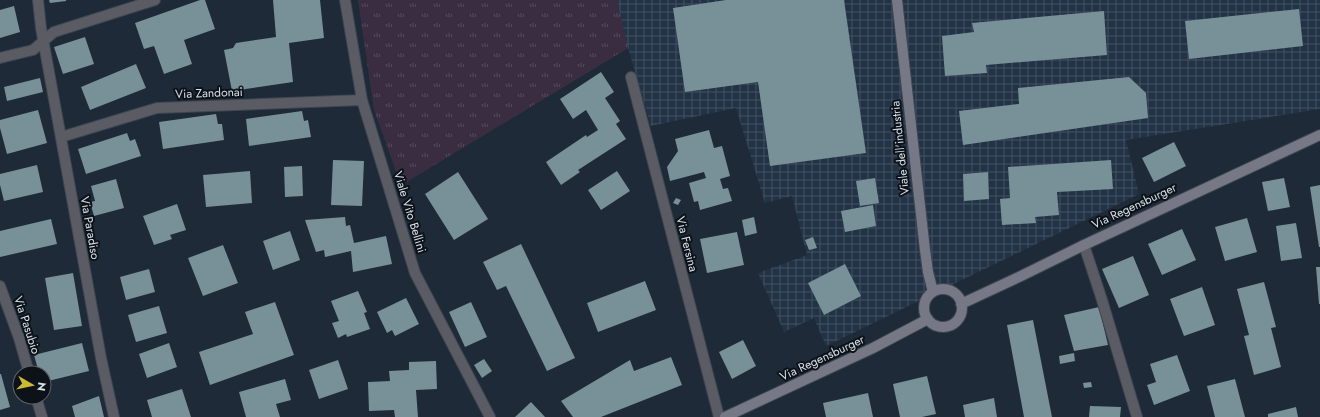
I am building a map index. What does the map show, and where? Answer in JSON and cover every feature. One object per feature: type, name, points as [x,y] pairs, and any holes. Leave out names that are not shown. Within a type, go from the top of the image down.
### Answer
[{"type":"main road","name":"Viale dell'industria","points":[[897,0],[924,250],[933,292]]},
{"type":"main road","name":"Via Regensburger","points":[[961,304],[1320,135]]},
{"type":"main road","points":[[942,290],[949,290],[959,298],[961,304],[962,310],[960,316],[953,325],[942,327],[931,323],[925,312],[924,305],[926,299],[933,292],[942,290]]},
{"type":"main road","name":"Via Regensburger","points":[[725,417],[873,348],[928,319]]},
{"type":"street","name":"Via Paradiso","points":[[38,0],[44,42],[100,358],[114,417]]},
{"type":"street","points":[[0,58],[33,50],[54,32],[155,0]]},
{"type":"street","name":"Viale Vito Bellini","points":[[345,0],[362,100],[415,273],[490,417]]},
{"type":"street","name":"Via Fersina","points":[[631,76],[719,417]]},
{"type":"street","name":"Via Zandonai","points":[[61,137],[157,108],[362,100]]},
{"type":"street","points":[[1084,245],[1137,417]]},
{"type":"street","name":"Via Pasubio","points":[[0,286],[19,338],[27,365]]},
{"type":"street","points":[[38,405],[42,417]]},
{"type":"shaded area","points":[[358,0],[1320,0],[1320,109],[1126,140],[1139,194],[826,346],[814,318],[784,332],[758,273],[807,255],[792,196],[765,203],[736,108],[651,126],[628,48],[401,185]]},
{"type":"green space","points":[[358,0],[617,0],[628,48],[401,185],[374,110]]},
{"type":"building","points":[[49,0],[66,0],[66,1],[50,3]]},
{"type":"building","points":[[200,0],[205,0],[215,29],[184,40],[192,64],[164,74],[154,46],[144,49],[135,23]]},
{"type":"building","points":[[273,0],[320,0],[324,38],[289,43],[293,82],[232,91],[224,50],[233,48],[236,43],[276,37]]},
{"type":"building","points":[[726,0],[844,0],[866,153],[770,166],[758,82],[685,92],[673,8]]},
{"type":"building","points":[[14,6],[20,32],[0,38],[0,10]]},
{"type":"building","points":[[1299,9],[1303,46],[1189,59],[1185,21]]},
{"type":"building","points":[[1104,11],[1107,55],[986,65],[987,73],[945,76],[942,36],[974,32],[972,23]]},
{"type":"building","points":[[85,37],[94,64],[63,74],[54,47]]},
{"type":"building","points":[[136,64],[146,88],[90,110],[81,87]]},
{"type":"building","points":[[601,72],[614,92],[605,98],[620,121],[616,124],[626,139],[578,170],[580,172],[561,185],[546,162],[586,135],[587,137],[598,130],[586,110],[573,119],[560,99]]},
{"type":"building","points":[[1129,77],[1146,93],[1148,118],[963,145],[959,111],[1019,104],[1018,88]]},
{"type":"building","points":[[40,78],[43,92],[7,101],[4,87]]},
{"type":"building","points":[[38,110],[47,143],[7,154],[0,128],[0,120]]},
{"type":"building","points":[[302,111],[304,121],[308,120],[311,137],[249,146],[246,119]]},
{"type":"building","points":[[216,114],[218,124],[222,124],[224,140],[163,149],[159,122]]},
{"type":"building","points":[[709,130],[714,148],[722,146],[730,176],[720,179],[723,189],[728,188],[732,201],[700,210],[698,201],[694,202],[689,183],[706,178],[704,172],[670,181],[667,167],[678,151],[675,139]]},
{"type":"building","points":[[127,133],[130,141],[135,139],[141,156],[86,174],[78,149]]},
{"type":"building","points":[[1174,142],[1186,166],[1154,182],[1142,158]]},
{"type":"building","points":[[333,160],[364,161],[362,206],[331,205]]},
{"type":"building","points":[[1111,160],[1113,189],[1057,192],[1059,215],[1035,217],[1036,223],[1002,225],[1000,199],[1010,198],[1008,167]]},
{"type":"building","points":[[37,165],[43,192],[4,201],[0,185],[0,174]]},
{"type":"building","points":[[302,166],[303,196],[285,197],[284,167]]},
{"type":"building","points":[[250,171],[252,203],[206,207],[203,175]]},
{"type":"building","points":[[617,171],[630,191],[601,210],[588,190]]},
{"type":"building","points":[[458,172],[488,219],[454,240],[425,194]]},
{"type":"building","points":[[988,172],[989,199],[964,201],[963,174]]},
{"type":"building","points":[[875,178],[879,203],[860,206],[856,181]]},
{"type":"building","points":[[1284,178],[1290,207],[1268,211],[1262,182]]},
{"type":"building","points":[[116,179],[124,208],[94,216],[90,202],[95,201],[91,186]]},
{"type":"building","points":[[1320,185],[1320,247],[1319,247],[1310,187]]},
{"type":"building","points":[[676,198],[681,200],[678,205],[673,203]]},
{"type":"building","points":[[177,204],[186,230],[170,235],[172,239],[154,245],[143,216]]},
{"type":"building","points":[[873,205],[876,226],[845,232],[841,211]]},
{"type":"building","points":[[345,217],[346,226],[350,225],[354,243],[386,236],[392,264],[353,272],[351,251],[325,257],[324,250],[316,252],[305,220]]},
{"type":"building","points":[[754,217],[757,233],[745,236],[742,220]]},
{"type":"building","points":[[1247,218],[1257,252],[1225,261],[1215,227]]},
{"type":"building","points":[[51,219],[57,244],[0,257],[0,231]]},
{"type":"building","points":[[1296,223],[1302,258],[1281,261],[1276,226]]},
{"type":"building","points":[[1182,229],[1196,260],[1162,275],[1148,244]]},
{"type":"building","points":[[290,231],[300,260],[273,270],[263,241]]},
{"type":"building","points":[[737,232],[744,265],[707,273],[700,239]]},
{"type":"building","points":[[813,237],[817,248],[809,250],[805,240]]},
{"type":"building","points":[[521,244],[575,358],[547,371],[506,286],[497,290],[483,262]]},
{"type":"building","points":[[223,245],[238,283],[203,296],[188,258]]},
{"type":"building","points":[[1133,256],[1149,295],[1119,308],[1102,269]]},
{"type":"building","points":[[845,264],[861,296],[824,315],[808,283]]},
{"type":"building","points":[[1316,267],[1320,267],[1320,304],[1319,304]]},
{"type":"building","points":[[149,269],[155,292],[126,300],[120,277]]},
{"type":"building","points":[[73,273],[82,326],[54,330],[45,278]]},
{"type":"building","points":[[645,281],[656,310],[598,332],[587,303]]},
{"type":"building","points":[[1264,282],[1276,327],[1271,328],[1281,367],[1254,375],[1244,336],[1249,335],[1237,289]]},
{"type":"building","points":[[1202,287],[1215,325],[1184,336],[1170,299]]},
{"type":"building","points":[[358,291],[367,312],[364,313],[370,329],[347,337],[346,334],[338,338],[332,323],[339,321],[331,301]]},
{"type":"building","points":[[406,298],[419,324],[395,336],[392,330],[387,333],[377,312]]},
{"type":"building","points":[[275,302],[294,355],[210,385],[199,352],[253,334],[245,312]]},
{"type":"building","points":[[471,302],[487,337],[465,347],[449,312]]},
{"type":"building","points":[[159,306],[167,333],[136,342],[128,315]]},
{"type":"building","points":[[1099,307],[1108,345],[1074,351],[1064,315]]},
{"type":"building","points":[[1033,320],[1052,417],[1024,417],[1007,325]]},
{"type":"building","points":[[743,340],[756,366],[732,379],[719,352]]},
{"type":"building","points":[[82,343],[89,371],[52,380],[52,365],[37,365],[34,355]]},
{"type":"building","points":[[169,343],[177,367],[147,378],[139,354]]},
{"type":"building","points":[[1074,353],[1075,361],[1060,364],[1059,356]]},
{"type":"building","points":[[1177,355],[1190,391],[1154,405],[1147,385],[1156,382],[1150,364]]},
{"type":"building","points":[[671,357],[682,385],[601,417],[573,417],[561,401],[630,360],[634,371]]},
{"type":"building","points":[[484,359],[492,371],[482,378],[474,365]]},
{"type":"building","points":[[338,360],[348,389],[319,399],[309,370]]},
{"type":"building","points":[[436,361],[437,389],[416,390],[418,417],[395,417],[394,410],[369,411],[368,382],[390,381],[389,371],[409,370],[409,362]]},
{"type":"building","points":[[0,374],[10,407],[0,410]]},
{"type":"building","points":[[927,376],[936,414],[922,417],[900,417],[893,384]]},
{"type":"building","points":[[285,379],[291,400],[276,404],[280,417],[246,417],[239,392]]},
{"type":"building","points":[[1235,379],[1245,417],[1215,417],[1207,386]]},
{"type":"building","points":[[1091,382],[1092,387],[1084,388],[1083,383]]},
{"type":"building","points":[[182,389],[191,417],[152,417],[147,400]]},
{"type":"building","points":[[868,393],[873,417],[826,417],[823,403]]},
{"type":"building","points":[[99,396],[104,417],[75,417],[72,406]]},
{"type":"building","points":[[994,398],[997,417],[965,417],[963,405]]},
{"type":"building","points":[[531,402],[545,417],[515,417]]},
{"type":"building","points":[[1090,406],[1121,407],[1120,417],[1089,417]]},
{"type":"building","points":[[1296,407],[1298,417],[1268,417],[1268,414]]}]
